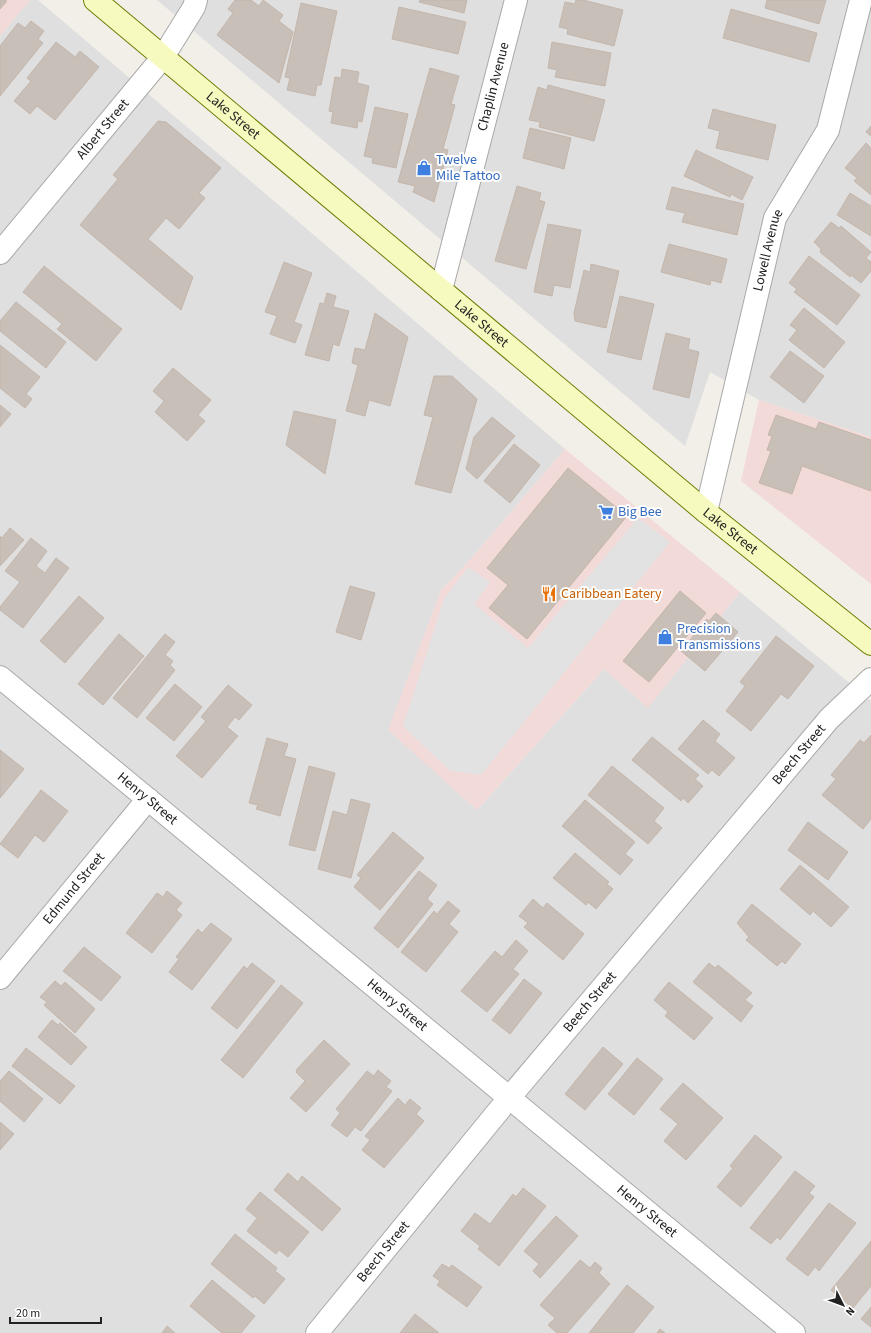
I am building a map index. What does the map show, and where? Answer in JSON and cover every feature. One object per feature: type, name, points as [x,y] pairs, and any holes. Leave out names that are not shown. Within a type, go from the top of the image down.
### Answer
[{"type":"main road","name":"Lake Street","points":[[95,0],[706,512],[871,644]]},
{"type":"street","name":"Albert Street","points":[[0,253],[163,57],[194,7],[196,0]]},
{"type":"street","name":"Chaplin Avenue","points":[[441,290],[516,0]]},
{"type":"street","name":"Lowell Avenue","points":[[706,512],[775,218],[828,130],[861,0]]},
{"type":"street","name":"Henry Street","points":[[0,677],[794,1333]]},
{"type":"street","name":"Beech Street","points":[[317,1333],[509,1098],[829,719],[871,679]]},
{"type":"street","name":"Edmund Street","points":[[0,978],[148,799]]},
{"type":"shaded area","points":[[0,0],[30,0],[0,36]]},
{"type":"shaded area","points":[[30,0],[38,0],[565,449],[469,561],[441,590],[477,810],[604,669],[648,707],[740,592],[871,701],[871,1333],[0,1333],[0,36]]},
{"type":"shaded area","points":[[157,0],[871,0],[871,437],[759,400],[710,372],[685,446]]},
{"type":"shaded area","points":[[759,400],[871,437],[871,584],[741,481]]},
{"type":"shaded area","points":[[565,449],[740,592],[648,708],[604,669],[477,810],[388,730],[441,590],[469,561]]},
{"type":"shaded area","points":[[638,518],[670,542],[481,775],[450,771],[403,726],[444,599],[468,567],[490,582],[474,604],[528,648]]},
{"type":"building","points":[[0,0],[7,1],[0,9]]},
{"type":"building","points":[[235,0],[251,0],[259,6],[263,0],[283,15],[279,21],[293,32],[279,83],[217,35],[233,13],[228,9]]},
{"type":"building","points":[[420,0],[467,0],[464,13],[419,2]]},
{"type":"building","points":[[576,0],[583,0],[623,10],[614,46],[567,34],[568,29],[559,27],[565,2],[575,4]]},
{"type":"building","points":[[767,0],[826,0],[819,24],[765,8]]},
{"type":"building","points":[[301,3],[337,11],[321,85],[317,85],[315,96],[287,90],[290,78],[285,77]]},
{"type":"building","points":[[399,7],[466,22],[458,54],[392,39]]},
{"type":"building","points":[[731,9],[817,33],[809,62],[723,38]]},
{"type":"building","points":[[31,21],[44,31],[38,39],[43,43],[0,96],[0,46],[18,23],[25,28]]},
{"type":"building","points":[[56,42],[75,57],[80,51],[99,67],[55,120],[37,106],[30,114],[14,101],[31,81],[27,78]]},
{"type":"building","points":[[552,42],[611,53],[605,86],[555,77],[557,70],[548,68]]},
{"type":"building","points":[[430,68],[459,76],[451,104],[455,105],[443,149],[448,150],[434,202],[413,192],[415,186],[398,182]]},
{"type":"building","points":[[342,69],[359,72],[357,83],[369,86],[362,122],[358,121],[357,128],[331,123],[333,112],[329,111],[335,77],[341,78]]},
{"type":"building","points":[[548,85],[605,100],[594,141],[539,127],[540,122],[529,120],[538,87],[547,90]]},
{"type":"building","points":[[375,107],[408,114],[396,168],[372,163],[373,158],[364,156]]},
{"type":"building","points":[[713,109],[776,125],[768,160],[716,148],[720,131],[708,128]]},
{"type":"building","points":[[158,121],[166,122],[221,168],[199,193],[205,198],[179,229],[166,218],[148,239],[193,277],[181,310],[80,225],[118,179],[113,175]]},
{"type":"building","points":[[871,126],[871,136],[866,132]]},
{"type":"building","points":[[530,128],[571,138],[564,169],[523,158]]},
{"type":"building","points":[[866,143],[871,148],[871,195],[854,181],[857,178],[845,168]]},
{"type":"building","points":[[696,150],[753,177],[742,200],[731,194],[730,197],[684,176]]},
{"type":"building","points":[[517,186],[541,193],[539,200],[545,202],[526,269],[495,261]]},
{"type":"building","points":[[672,187],[744,204],[737,235],[682,222],[685,213],[666,209]]},
{"type":"building","points":[[850,193],[871,206],[871,236],[837,215]]},
{"type":"building","points":[[831,222],[839,228],[841,226],[871,252],[866,258],[871,262],[871,271],[861,283],[851,275],[850,277],[820,252],[821,249],[814,242]]},
{"type":"building","points":[[548,224],[581,230],[570,288],[554,285],[552,296],[534,292]]},
{"type":"building","points":[[669,244],[727,259],[721,283],[711,280],[710,285],[661,272]]},
{"type":"building","points":[[809,256],[860,295],[837,325],[794,292],[797,289],[789,283]]},
{"type":"building","points":[[284,262],[312,273],[294,322],[302,325],[295,343],[270,334],[277,316],[265,312]]},
{"type":"building","points":[[591,264],[619,271],[606,328],[575,321],[574,313],[584,270],[590,272]]},
{"type":"building","points":[[44,266],[122,329],[96,361],[57,329],[62,324],[23,292]]},
{"type":"building","points":[[327,293],[336,296],[333,307],[349,311],[339,346],[333,344],[329,361],[305,355],[320,303],[324,304]]},
{"type":"building","points":[[620,296],[654,304],[641,360],[607,352]]},
{"type":"building","points":[[16,302],[66,342],[46,368],[0,331],[0,321]]},
{"type":"building","points":[[804,308],[845,342],[824,368],[789,340],[797,330],[790,325]]},
{"type":"building","points":[[375,313],[408,337],[390,406],[369,400],[365,416],[346,411],[358,365],[352,363],[355,348],[365,350]]},
{"type":"building","points":[[666,333],[690,339],[688,349],[699,352],[689,398],[653,389]]},
{"type":"building","points":[[0,345],[40,377],[26,394],[32,399],[25,408],[0,388]]},
{"type":"building","points":[[790,351],[824,376],[804,403],[770,377]]},
{"type":"building","points":[[173,368],[211,400],[198,415],[205,421],[187,441],[155,412],[164,401],[153,391]]},
{"type":"building","points":[[434,376],[452,376],[477,399],[451,493],[415,484],[433,417],[424,415]]},
{"type":"building","points":[[0,405],[11,414],[0,427]]},
{"type":"building","points":[[294,411],[336,420],[325,474],[286,445]]},
{"type":"building","points":[[776,415],[816,429],[819,422],[871,440],[871,491],[802,466],[792,494],[759,483],[771,451],[767,450],[772,436],[768,435]]},
{"type":"building","points":[[492,417],[515,436],[477,479],[466,469],[474,437]]},
{"type":"building","points":[[514,444],[540,465],[510,503],[484,481]]},
{"type":"building","points":[[568,468],[627,516],[527,639],[489,608],[508,585],[487,568]]},
{"type":"building","points":[[10,528],[24,540],[0,566],[0,536],[2,538]]},
{"type":"building","points":[[31,538],[47,551],[36,566],[45,573],[56,558],[69,568],[23,628],[0,610],[0,607],[20,582],[5,571]]},
{"type":"building","points":[[350,586],[375,593],[361,640],[336,632]]},
{"type":"building","name":"Precision Transmissions","points":[[680,591],[706,613],[649,682],[623,661]]},
{"type":"building","points":[[79,596],[104,618],[65,663],[40,641]]},
{"type":"building","points":[[716,613],[738,632],[705,671],[681,651],[707,619],[709,621]]},
{"type":"building","points":[[119,634],[144,656],[103,705],[78,684]]},
{"type":"building","points":[[165,634],[175,642],[165,655],[173,661],[170,665],[175,670],[137,718],[113,698]]},
{"type":"building","points":[[776,636],[814,666],[788,699],[781,694],[751,731],[726,711],[745,686],[740,682]]},
{"type":"building","points":[[175,684],[202,707],[174,741],[146,718]]},
{"type":"building","points":[[228,685],[252,705],[239,720],[235,717],[227,727],[238,736],[202,778],[176,756],[206,721],[201,717]]},
{"type":"building","points":[[703,720],[720,734],[715,741],[735,758],[719,776],[712,770],[708,774],[678,749]]},
{"type":"building","points":[[871,735],[871,819],[863,829],[822,795],[836,779],[831,775],[860,740],[864,743]]},
{"type":"building","points":[[652,737],[699,775],[695,779],[703,786],[688,803],[683,798],[681,801],[632,760]]},
{"type":"building","points":[[267,738],[288,744],[284,756],[296,759],[280,816],[256,809],[258,805],[249,803]]},
{"type":"building","points":[[0,750],[24,769],[0,798]]},
{"type":"building","points":[[309,766],[335,773],[315,851],[289,845]]},
{"type":"building","points":[[612,766],[664,808],[654,821],[662,828],[648,844],[588,795]]},
{"type":"building","points":[[41,790],[68,811],[44,842],[35,835],[18,858],[0,844]]},
{"type":"building","points":[[351,799],[370,804],[351,878],[318,869],[333,811],[347,815]]},
{"type":"building","points":[[585,800],[635,842],[625,854],[633,860],[620,875],[562,826]]},
{"type":"building","points":[[808,822],[848,852],[828,880],[788,850]]},
{"type":"building","points":[[393,832],[424,858],[380,910],[354,887],[361,878],[357,875]]},
{"type":"building","points":[[575,853],[609,882],[607,884],[613,889],[596,909],[588,902],[586,905],[553,878]]},
{"type":"building","points":[[800,865],[849,907],[831,927],[813,911],[810,915],[780,889]]},
{"type":"building","points":[[419,871],[437,885],[427,899],[433,904],[398,948],[374,928]]},
{"type":"building","points":[[167,891],[182,903],[176,910],[182,915],[152,953],[126,933],[157,893],[163,897]]},
{"type":"building","points":[[533,899],[543,908],[547,903],[584,934],[563,960],[524,927],[528,923],[519,916]]},
{"type":"building","points":[[448,901],[460,911],[449,924],[458,932],[426,972],[401,952],[434,911],[437,914]]},
{"type":"building","points":[[752,904],[801,944],[785,964],[782,961],[777,966],[746,940],[749,937],[737,923]]},
{"type":"building","points":[[211,923],[232,939],[192,990],[169,972],[179,959],[176,957],[198,929],[202,933]]},
{"type":"building","points":[[516,940],[528,951],[513,969],[519,974],[487,1012],[461,991],[495,951],[502,957]]},
{"type":"building","points":[[84,947],[121,977],[101,1001],[63,971]]},
{"type":"building","points":[[252,963],[275,981],[237,1029],[211,1008],[244,966],[247,969]]},
{"type":"building","points":[[709,963],[715,968],[718,965],[752,993],[745,1000],[753,1006],[741,1022],[693,982]]},
{"type":"building","points":[[524,979],[542,993],[510,1034],[492,1020]]},
{"type":"building","points":[[55,981],[61,986],[65,982],[95,1009],[75,1033],[44,1005],[47,1002],[40,997]]},
{"type":"building","points":[[669,982],[713,1018],[694,1040],[665,1016],[668,1012],[654,1000]]},
{"type":"building","points":[[281,985],[303,1003],[243,1078],[221,1060]]},
{"type":"building","points":[[52,1020],[58,1025],[60,1023],[87,1047],[71,1065],[38,1037]]},
{"type":"building","points":[[324,1040],[350,1064],[306,1112],[290,1098],[305,1081],[296,1072],[297,1069]]},
{"type":"building","points":[[603,1047],[623,1064],[585,1110],[565,1094]]},
{"type":"building","points":[[26,1048],[75,1086],[60,1104],[12,1066]]},
{"type":"building","points":[[637,1058],[663,1079],[634,1115],[608,1094]]},
{"type":"building","points":[[378,1070],[391,1081],[386,1087],[392,1091],[361,1131],[355,1127],[347,1137],[331,1125],[340,1113],[336,1109],[367,1071],[374,1076]]},
{"type":"building","points":[[9,1071],[43,1099],[24,1122],[0,1101],[0,1081]]},
{"type":"building","points":[[683,1083],[723,1118],[686,1160],[664,1141],[678,1124],[660,1109]]},
{"type":"building","points":[[398,1098],[405,1105],[410,1099],[421,1108],[416,1114],[424,1121],[384,1168],[362,1150],[370,1140],[365,1136]]},
{"type":"building","points":[[0,1122],[14,1134],[0,1150]]},
{"type":"building","points":[[755,1135],[782,1157],[741,1207],[717,1187],[733,1168],[730,1166]]},
{"type":"building","points":[[795,1171],[815,1186],[809,1193],[814,1197],[780,1240],[777,1237],[771,1244],[750,1228]]},
{"type":"building","points":[[288,1173],[298,1182],[302,1176],[341,1209],[322,1231],[274,1190]]},
{"type":"building","points":[[523,1188],[546,1206],[499,1266],[478,1249],[480,1246],[461,1231],[475,1213],[490,1224],[513,1194],[516,1197]]},
{"type":"building","points":[[260,1192],[309,1232],[288,1257],[279,1250],[276,1254],[247,1231],[257,1218],[246,1209]]},
{"type":"building","points":[[829,1203],[856,1223],[819,1271],[815,1267],[808,1276],[786,1259]]},
{"type":"building","points":[[556,1216],[578,1236],[540,1278],[533,1271],[539,1264],[524,1251]]},
{"type":"building","points":[[235,1234],[277,1268],[275,1271],[285,1279],[264,1304],[255,1296],[253,1298],[211,1264]]},
{"type":"building","points":[[871,1241],[871,1286],[853,1308],[831,1290]]},
{"type":"building","points":[[580,1260],[590,1268],[595,1262],[602,1268],[599,1273],[610,1284],[567,1333],[557,1333],[548,1325],[555,1318],[540,1305]]},
{"type":"building","points":[[442,1264],[449,1268],[452,1265],[482,1287],[467,1307],[437,1285],[440,1281],[433,1276]]},
{"type":"building","points":[[212,1280],[255,1316],[241,1333],[222,1333],[190,1306]]},
{"type":"building","points":[[627,1285],[654,1307],[633,1333],[589,1333]]},
{"type":"building","points":[[871,1307],[871,1327],[861,1319]]},
{"type":"building","points":[[415,1314],[439,1333],[400,1333]]},
{"type":"building","points":[[167,1326],[175,1333],[162,1333]]},
{"type":"building","points":[[660,1329],[665,1333],[657,1333]]},
{"type":"place","name":"Twelve Mile Tattoo","points":[[424,168]]},
{"type":"place","name":"Big Bee","points":[[606,512]]},
{"type":"place","name":"Caribbean Eatery","points":[[549,594]]},
{"type":"place","name":"Precision Transmissions","points":[[665,637]]}]
